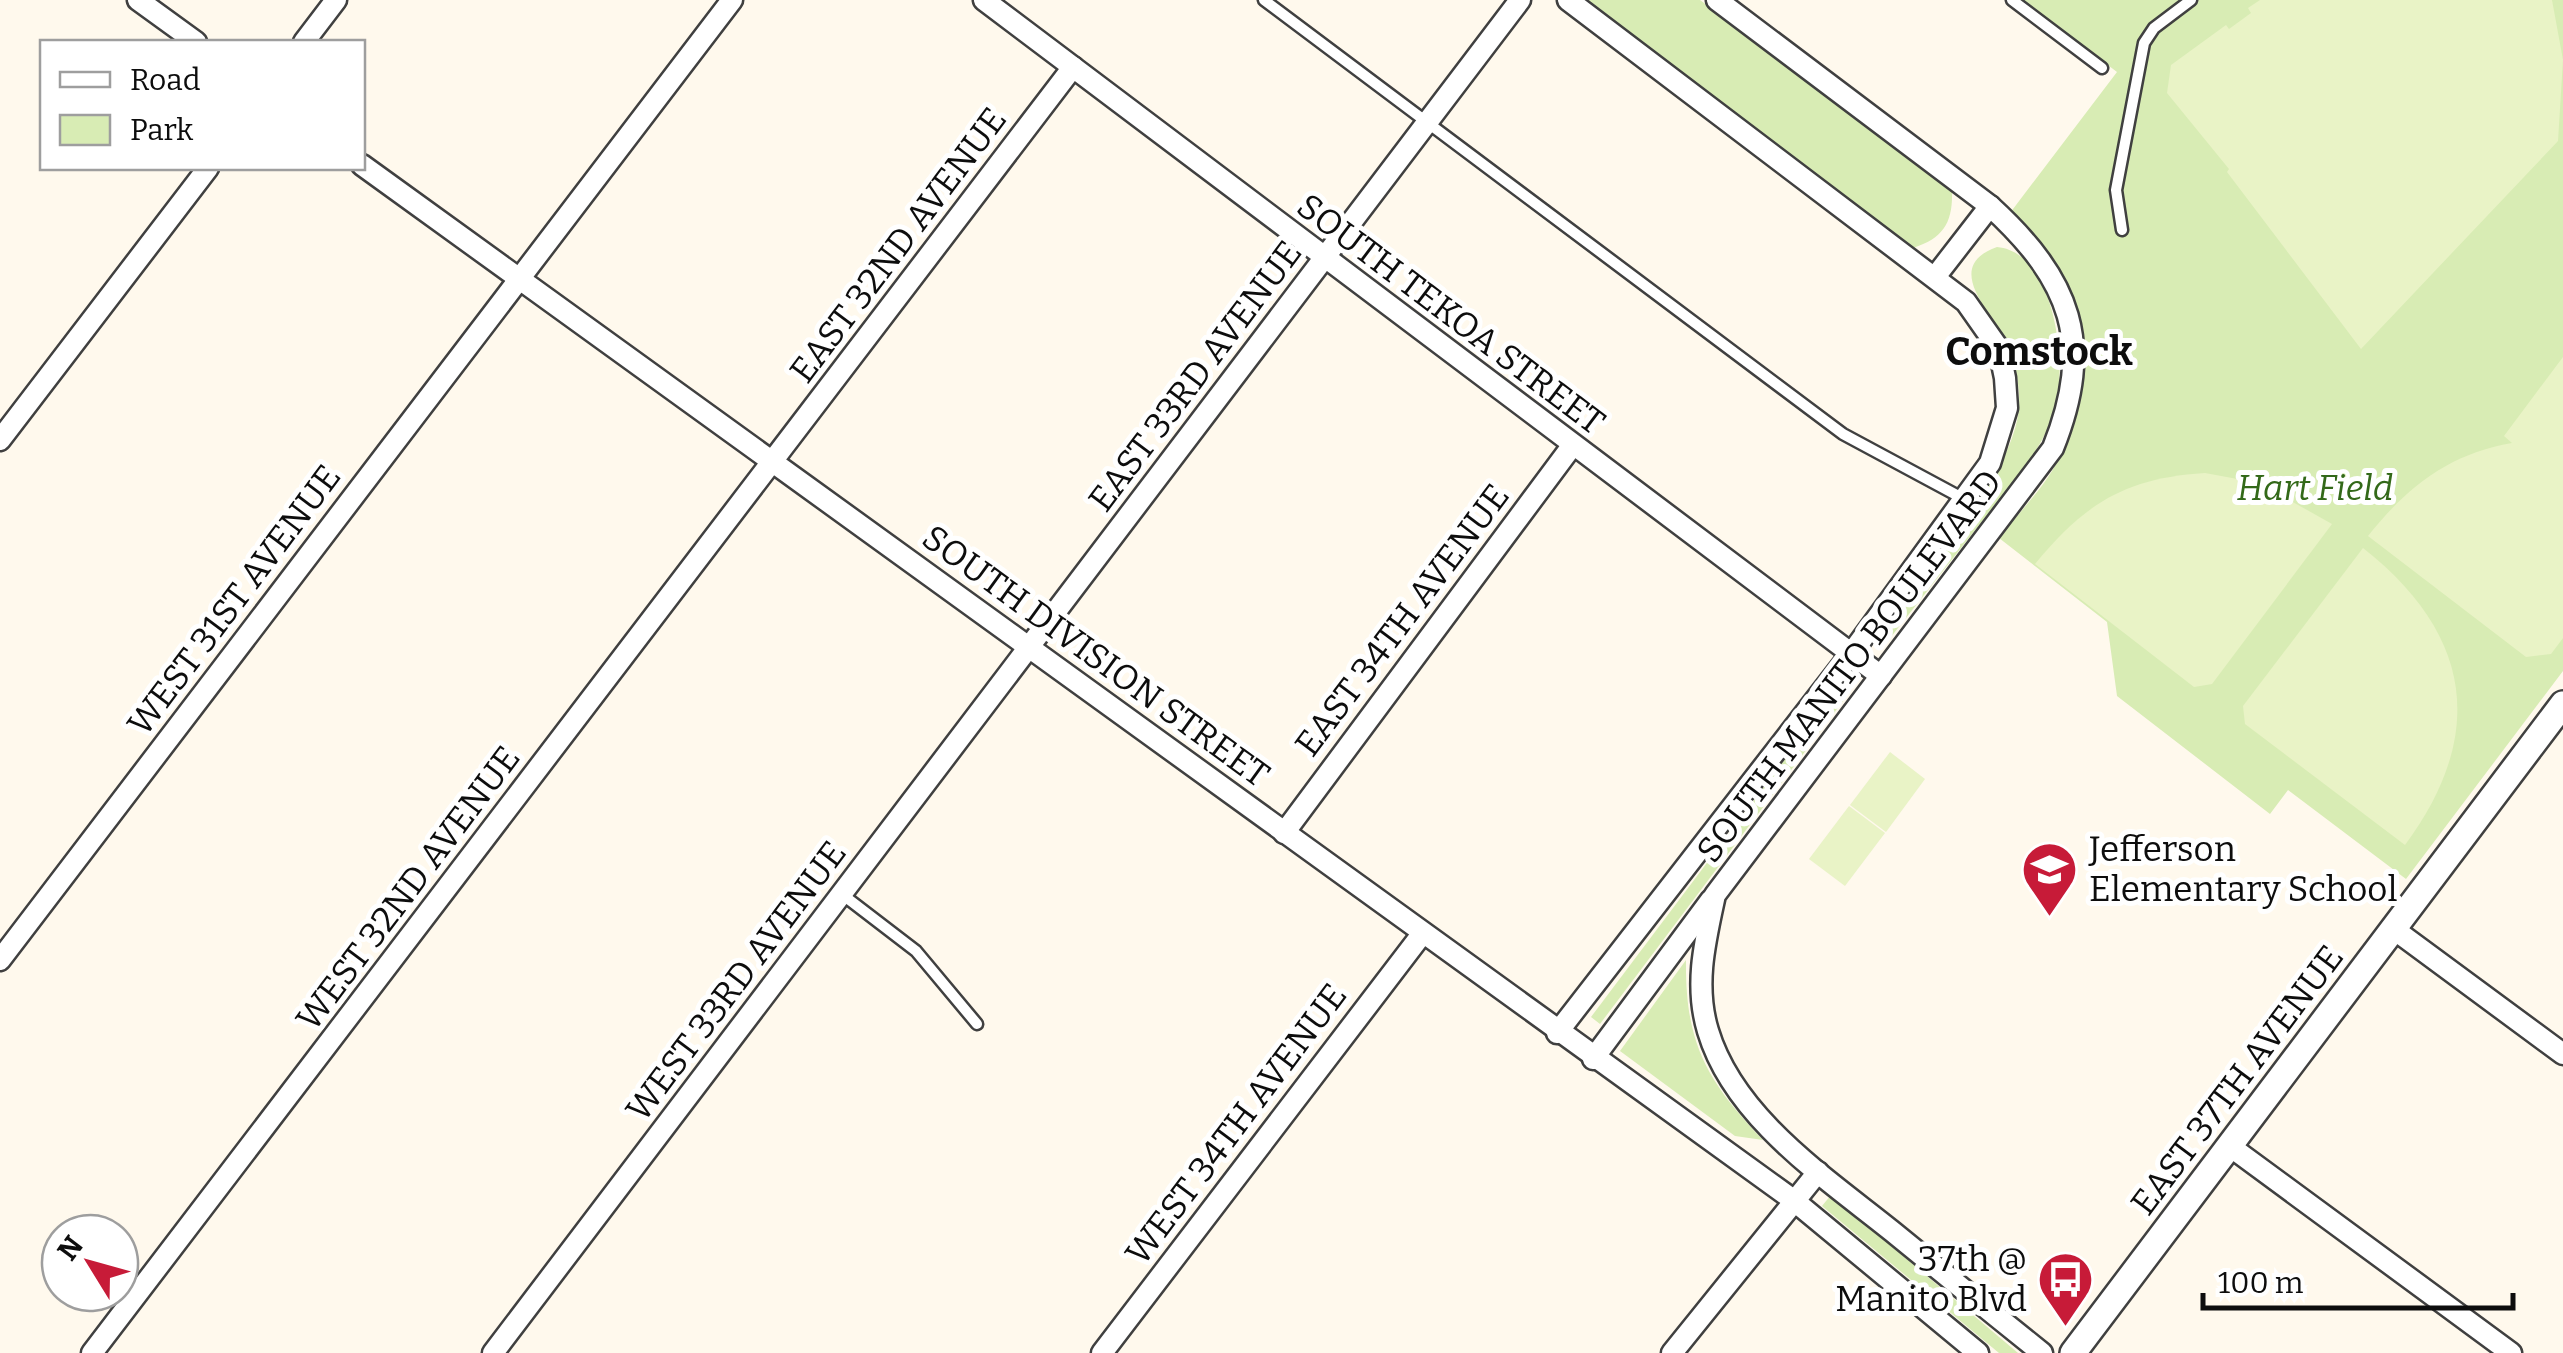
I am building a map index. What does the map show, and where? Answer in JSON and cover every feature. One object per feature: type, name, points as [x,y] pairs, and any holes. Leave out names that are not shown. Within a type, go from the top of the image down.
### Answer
[{"type":"street","points":[[138,0],[193,40]]},
{"type":"street","points":[[306,40],[336,0]]},
{"type":"street","name":"WEST 31ST AVENUE","points":[[0,960],[732,0]]},
{"type":"street","name":"SOUTH TEKOA STREET","points":[[984,0],[1881,676]]},
{"type":"street","name":"EAST 33RD AVENUE","points":[[1031,648],[1520,0]]},
{"type":"street","name":"SOUTH MANITO BOULEVARD","points":[[1558,1033],[1852,654],[1964,499],[2000,444],[2006,408],[1999,349],[1984,324],[1935,277],[1568,0]]},
{"type":"street","name":"SOUTH MANITO BOULEVARD","points":[[1717,0],[1990,206],[2029,242],[2063,297],[2076,356],[2070,400],[2043,463],[1715,895],[1699,969],[1708,1030],[1726,1072],[1754,1110],[1818,1172],[2042,1353]]},
{"type":"street","name":"EAST 32ND AVENUE","points":[[774,462],[1073,67]]},
{"type":"street","name":"SOUTH DIVISION STREET","points":[[365,167],[1592,1059],[1792,1200]]},
{"type":"street","points":[[0,440],[206,170]]},
{"type":"street","points":[[1935,277],[1990,206]]},
{"type":"street","name":"EAST 34TH AVENUE","points":[[1284,832],[1572,446]]},
{"type":"street","name":"WEST 32ND AVENUE","points":[[92,1353],[774,462]]},
{"type":"street","name":"WEST 33RD AVENUE","points":[[493,1353],[1031,648]]},
{"type":"street","name":"EAST 37TH AVENUE","points":[[2073,1353],[2563,705]]},
{"type":"street","points":[[1592,1059],[1715,895]]},
{"type":"street","points":[[2395,930],[2563,1054]]},
{"type":"street","name":"WEST 34TH AVENUE","points":[[1102,1353],[1422,934]]},
{"type":"street","points":[[2232,1146],[2511,1353]]},
{"type":"street","points":[[1672,1353],[1818,1172]]},
{"type":"street","points":[[1792,1200],[1978,1353]]},
{"type":"lane","points":[[1264,0],[1843,434],[1964,499]]},
{"type":"lane","points":[[2012,0],[2102,68]]},
{"type":"lane","points":[[2122,230],[2116,190],[2144,43],[2154,28],[2191,0]]},
{"type":"lane","points":[[843,894],[916,951],[977,1024]]},
{"type":"green space","points":[[1584,0],[1700,0],[1952,190],[1945,227],[1913,248]]},
{"type":"green space","name":"Hart Field","points":[[2022,0],[2563,0],[2563,671],[2406,879],[2288,790],[2270,814],[2117,696],[2107,622],[1999,538],[2046,480],[2069,437],[2079,403],[2082,369],[2079,335],[2056,271],[2010,213],[2117,72]]},
{"type":"green space","points":[[2260,0],[2552,0],[2563,60],[2558,141],[2361,349],[2227,172],[2229,169],[2167,93],[2171,65],[2226,25],[2229,29],[2251,13],[2248,8]]},
{"type":"green space","points":[[1997,247],[2016,253],[2043,286],[2057,334],[2059,381],[2055,409],[2028,463],[1887,642],[1879,633],[1884,624],[1968,516],[2006,453],[2016,424],[2019,391],[2012,357],[1975,291],[1972,278],[1973,266],[1981,256]]},
{"type":"green space","points":[[2563,357],[2563,638],[2551,654],[2526,657],[2368,536],[2431,475],[2469,455],[2512,443],[2504,436]]},
{"type":"green space","points":[[2205,473],[2259,483],[2332,524],[2212,684],[2194,687],[2035,564],[2072,525],[2109,497],[2152,481]]},
{"type":"green space","points":[[2363,548],[2399,581],[2427,615],[2446,650],[2456,686],[2457,724],[2449,763],[2431,804],[2405,845],[2245,724],[2243,706]]},
{"type":"green space","points":[[1840,686],[1849,693],[1600,1024],[1591,1017]]},
{"type":"green space","points":[[1890,752],[1925,779],[1886,832],[1850,805]]},
{"type":"green space","points":[[1849,806],[1885,833],[1845,886],[1809,859]]},
{"type":"green space","points":[[1686,960],[1690,1015],[1703,1059],[1727,1099],[1763,1140],[1735,1136],[1620,1051]]},
{"type":"green space","points":[[1831,1195],[2018,1353],[1999,1353],[1822,1206]]},
{"type":"place","name":"Jefferson Elementary School","points":[[2050,918]]},
{"type":"place","name":"37th @ Manito Blvd","points":[[2066,1328]]},
{"type":"district","name":"Comstock","points":[[2039,351]]}]
